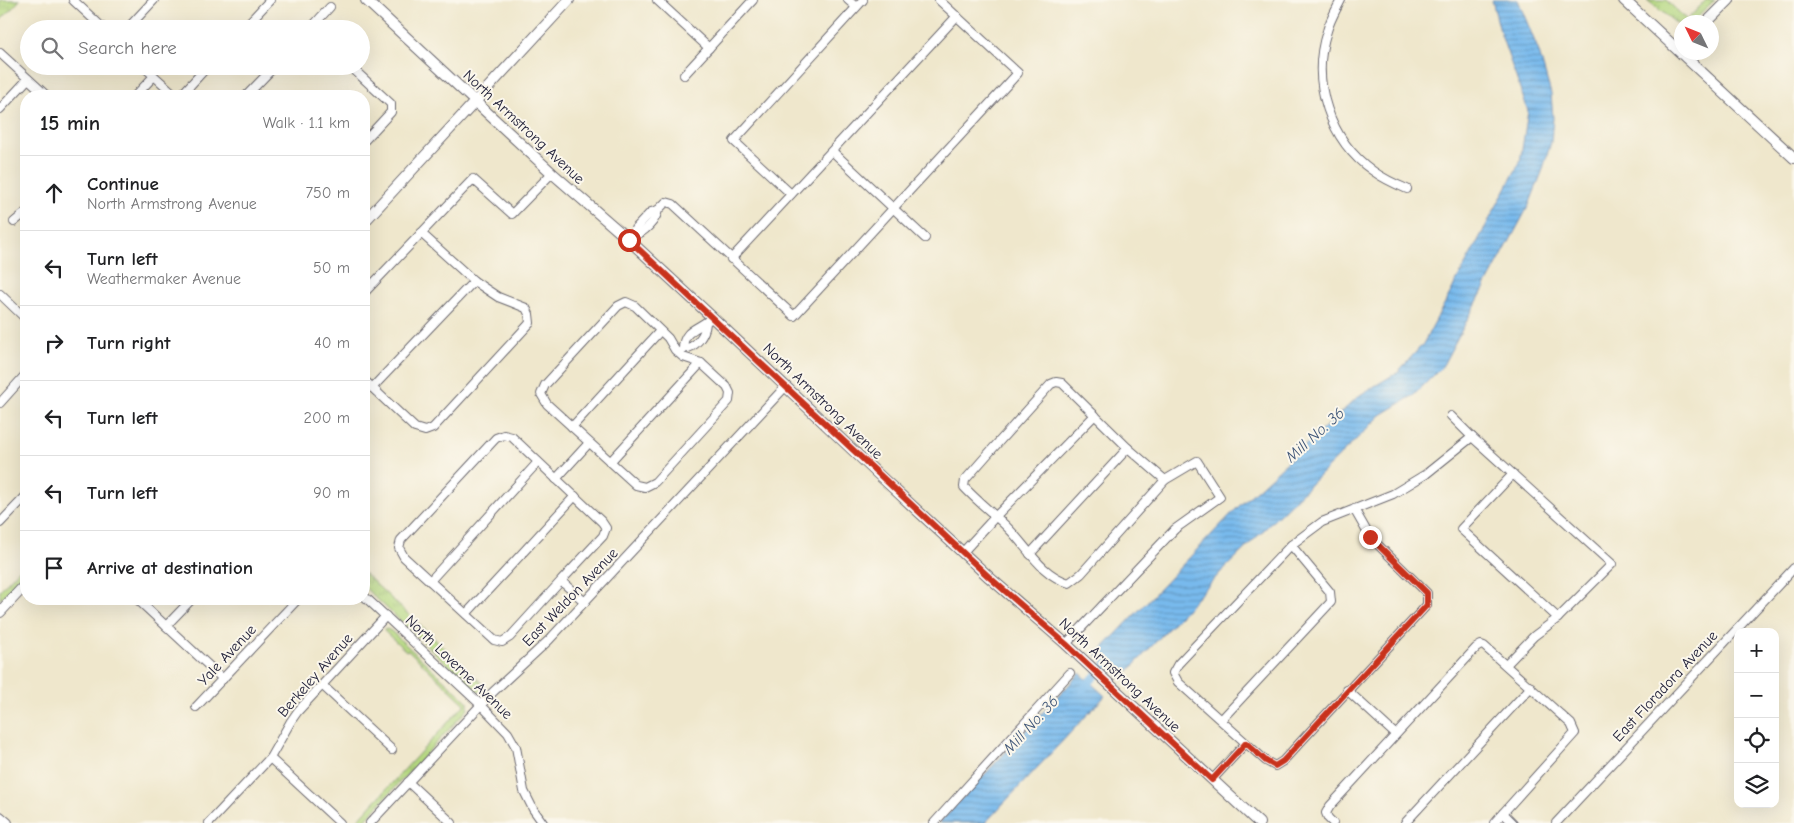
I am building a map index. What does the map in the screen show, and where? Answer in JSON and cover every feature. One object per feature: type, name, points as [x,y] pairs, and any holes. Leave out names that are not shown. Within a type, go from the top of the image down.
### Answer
[{"type":"street","points":[[73,0],[94,20]]},
{"type":"street","points":[[136,20],[154,0]]},
{"type":"street","points":[[251,20],[270,0]]},
{"type":"street","name":"North Armstrong Avenue","points":[[366,0],[552,173],[631,238],[709,320],[786,386],[962,552],[1066,644],[1259,823]]},
{"type":"street","points":[[370,215],[569,0]]},
{"type":"street","points":[[657,0],[709,48]]},
{"type":"street","points":[[684,75],[753,0]]},
{"type":"street","points":[[848,0],[856,7]]},
{"type":"street","points":[[791,194],[734,141],[863,0]]},
{"type":"street","points":[[631,238],[635,229],[651,212],[658,210],[666,202],[672,204],[794,316],[1018,73],[939,0]]},
{"type":"street","points":[[1341,0],[1329,25],[1323,48],[1321,71],[1327,108],[1341,137],[1360,161],[1386,180],[1407,189]]},
{"type":"street","points":[[1624,0],[1674,45]]},
{"type":"street","points":[[1714,15],[1729,0]]},
{"type":"street","points":[[318,20],[330,6]]},
{"type":"street","points":[[731,259],[958,16]]},
{"type":"street","points":[[0,53],[20,72]]},
{"type":"street","points":[[1691,60],[1794,158]]},
{"type":"street","points":[[24,75],[40,90]]},
{"type":"street","points":[[186,90],[200,75]]},
{"type":"street","points":[[252,90],[266,75]]},
{"type":"street","points":[[360,75],[391,104],[391,112],[370,135]]},
{"type":"street","points":[[141,90],[154,76],[170,90]]},
{"type":"street","points":[[0,109],[28,79]]},
{"type":"street","points":[[832,151],[925,238]]},
{"type":"street","points":[[370,287],[473,179],[512,214],[552,173]]},
{"type":"street","points":[[14,222],[20,217]]},
{"type":"street","points":[[421,233],[474,281],[498,297],[526,308],[530,323],[434,428],[425,431],[415,428],[372,388],[474,281]]},
{"type":"street","points":[[0,294],[20,313]]},
{"type":"street","points":[[626,302],[635,306],[660,331],[681,351],[683,357],[701,363],[727,387],[730,393],[729,401],[655,482],[645,487],[636,485],[610,462],[572,427],[541,394],[545,385],[618,306],[626,302]]},
{"type":"street","points":[[681,351],[683,340],[697,326],[709,320]]},
{"type":"street","points":[[681,351],[690,348],[696,343],[705,333],[709,320]]},
{"type":"street","points":[[572,427],[660,331]]},
{"type":"street","points":[[688,335],[696,343]]},
{"type":"street","points":[[610,462],[701,363]]},
{"type":"street","points":[[0,403],[20,381]]},
{"type":"street","points":[[1066,644],[1175,528],[1220,497],[1197,461],[1165,480],[1080,574],[1069,583],[1052,576],[1030,554],[1014,534],[964,487],[965,480],[1051,384],[1056,382],[1062,383],[1128,448],[1165,480]]},
{"type":"street","name":"East Weldon Avenue","points":[[370,823],[493,692],[549,640],[786,386]]},
{"type":"street","points":[[962,552],[1095,415]]},
{"type":"street","points":[[1451,416],[1472,438],[1612,564],[1558,618],[1534,636],[1506,665]]},
{"type":"street","points":[[504,434],[512,437],[538,462],[602,522],[606,528],[604,536],[510,637],[502,642],[494,640],[404,557],[400,548],[401,540],[496,438],[504,434]]},
{"type":"street","points":[[1354,509],[1370,537],[1427,593],[1427,605],[1283,761],[1275,766],[1266,761],[1178,682],[1173,672],[1178,664],[1291,545],[1322,522],[1354,509],[1393,494],[1426,474],[1472,438]]},
{"type":"street","points":[[556,478],[589,442]]},
{"type":"street","points":[[1030,554],[1128,448]]},
{"type":"street","points":[[430,580],[538,462]]},
{"type":"street","points":[[1513,474],[1461,529],[1558,618]]},
{"type":"street","points":[[466,614],[575,496]]},
{"type":"street","points":[[0,523],[20,502]]},
{"type":"street","points":[[1221,720],[1331,602],[1330,592],[1291,545]]},
{"type":"street","name":"East Floradora Avenue","points":[[1556,823],[1794,568]]},
{"type":"street","points":[[561,581],[585,602]]},
{"type":"street","points":[[0,612],[20,590]]},
{"type":"street","name":"North Laverne Avenue","points":[[370,601],[481,705],[508,733],[516,747],[524,791],[533,810],[543,823]]},
{"type":"street","points":[[143,605],[223,679]]},
{"type":"street","points":[[166,626],[186,605]]},
{"type":"street","name":"Yale Avenue","points":[[196,707],[292,605]]},
{"type":"street","name":"Berkeley Avenue","points":[[213,822],[270,758],[290,720],[386,616]]},
{"type":"street","points":[[1333,823],[1326,813],[1330,806],[1395,734],[1476,648],[1481,645],[1571,724],[1575,732],[1494,823]]},
{"type":"street","points":[[934,823],[1070,673]]},
{"type":"street","points":[[322,685],[392,750]]},
{"type":"street","points":[[1405,823],[1531,687]]},
{"type":"street","points":[[1347,690],[1395,734]]},
{"type":"street","points":[[1212,780],[1246,743]]},
{"type":"street","points":[[270,758],[340,823]]},
{"type":"street","points":[[408,782],[452,823]]},
{"type":"street","points":[[1503,813],[1513,823]]},
{"type":"street","points":[[0,817],[6,823]]},
{"type":"green space","points":[[0,0],[20,0],[0,21]]},
{"type":"green space","points":[[1647,0],[1666,0],[1682,15],[1674,15],[1674,21]]},
{"type":"green space","points":[[1706,0],[1715,0],[1700,15],[1692,15]]},
{"type":"green space","points":[[20,568],[20,578],[0,600],[0,590]]},
{"type":"green space","points":[[370,579],[487,688],[483,692],[477,692],[370,593]]},
{"type":"green space","points":[[387,629],[468,702],[468,709],[362,823],[355,823],[465,704],[408,650],[406,651],[383,630]]},
{"type":"water","points":[[1492,0],[1518,0],[1539,52],[1551,94],[1553,118],[1551,142],[1529,205],[1442,367],[1414,395],[1381,415],[1220,573],[1121,679],[1096,655],[1236,509],[1360,395],[1398,372],[1423,344],[1520,162],[1528,111],[1501,35]]},
{"type":"water","points":[[1080,673],[1105,696],[985,823],[939,823]]},
{"type":"waterway","name":"Mill No. 36","points":[[1083,689],[1112,658]]},
{"type":"route","points":[[629,240],[989,577],[1066,644],[1212,780],[1246,743],[1266,761],[1275,766],[1283,761],[1427,605],[1427,593],[1370,537]]}]
